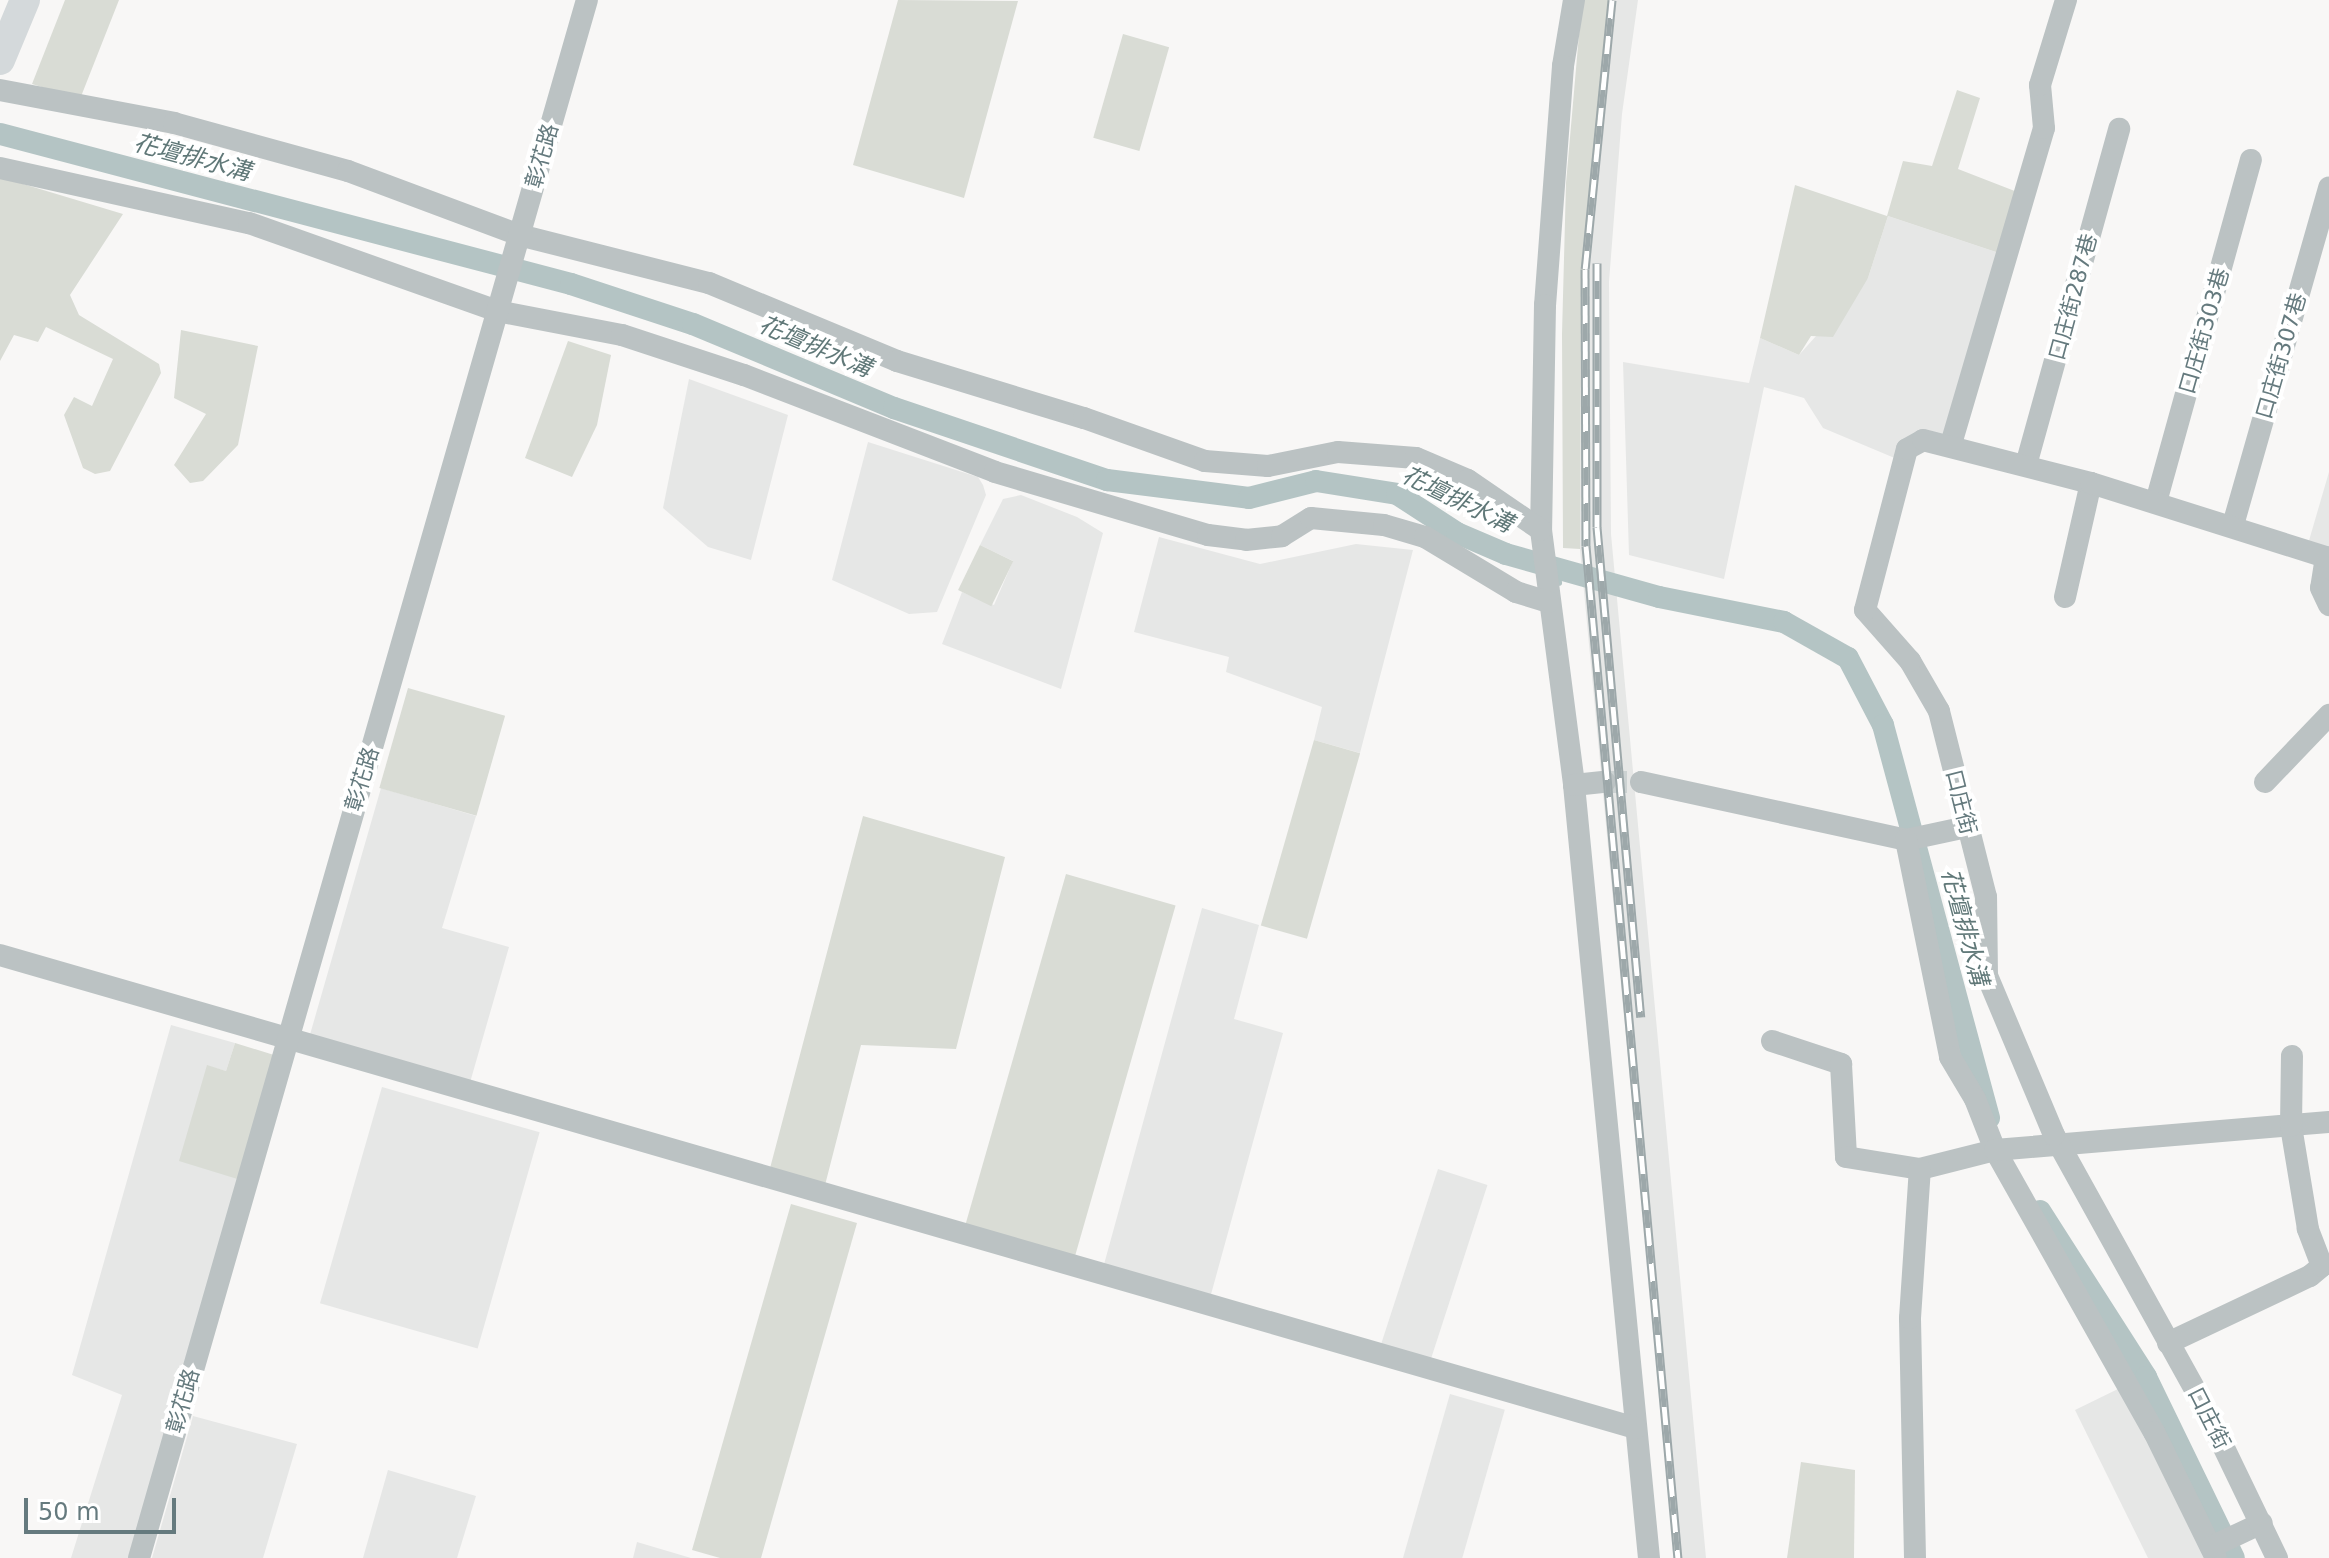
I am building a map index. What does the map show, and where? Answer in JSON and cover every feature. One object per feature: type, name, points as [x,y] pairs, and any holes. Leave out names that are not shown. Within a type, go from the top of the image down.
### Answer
[{"type":"highway","points":[[0,60],[25,0]]},
{"type":"street","name":"彰花路","points":[[139,1558],[285,1038],[587,0]]},
{"type":"street","points":[[1574,0],[1563,66],[1545,305],[1542,534],[1574,785],[1649,1558]]},
{"type":"street","points":[[1951,444],[2044,128],[2040,85],[2066,0]]},
{"type":"street","points":[[0,90],[174,123],[348,171],[517,241],[709,283],[897,361],[1205,461],[1268,466],[1338,452],[1416,458],[1468,480],[1542,534]]},
{"type":"street","name":"口庄街287巷","points":[[2026,465],[2119,129]]},
{"type":"street","name":"口庄街303巷","points":[[2156,502],[2251,160]]},
{"type":"street","points":[[0,168],[249,223],[497,311],[622,335],[744,375],[995,472],[1208,535],[1246,540],[1282,536],[1311,518],[1384,525],[1425,537],[1516,592],[1548,594]]},
{"type":"street","name":"口庄街307巷","points":[[2233,525],[2329,187]]},
{"type":"street","name":"口庄街","points":[[2277,1558],[2256,1525],[2168,1343],[2061,1148],[1987,976],[1986,897],[1961,829],[1939,711],[1910,661],[1865,610],[1907,449],[1923,440],[1951,444],[2091,483],[2233,525],[2327,557]]},
{"type":"street","points":[[2065,597],[2091,483]]},
{"type":"street","points":[[2327,557],[2321,588],[2329,605]]},
{"type":"street","points":[[2265,782],[2329,715]]},
{"type":"street","points":[[1574,785],[1605,782]]},
{"type":"street","points":[[1641,782],[1911,838],[1961,829]]},
{"type":"street","points":[[1911,838],[1950,1057],[1975,1099],[1995,1150],[2154,1432],[2215,1550],[2256,1525]]},
{"type":"street","points":[[0,955],[1636,1428]]},
{"type":"street","points":[[1772,1041],[1841,1064],[1846,1157],[1920,1169],[1995,1150],[2061,1148],[2329,1122]]},
{"type":"street","points":[[2168,1343],[2310,1276],[2322,1266],[2308,1229],[2291,1126],[2292,1056]]},
{"type":"street","points":[[1915,1558],[1910,1318],[1920,1169]]},
{"type":"shaded area","points":[[65,0],[119,0],[80,99],[32,84]]},
{"type":"shaded area","points":[[898,0],[1018,1],[964,198],[853,165]]},
{"type":"shaded area","points":[[1582,0],[1609,0],[1581,315],[1580,549],[1563,548],[1562,334],[1566,183]]},
{"type":"shaded area","points":[[1609,0],[1638,0],[1622,114],[1609,282],[1611,534],[1706,1558],[1675,1558],[1580,549],[1581,315]]},
{"type":"shaded area","points":[[1123,34],[1169,47],[1139,151],[1093,138]]},
{"type":"shaded area","points":[[1957,90],[1980,98],[1958,169],[2025,195],[2008,256],[1888,216],[1868,278],[1833,337],[1811,336],[1799,355],[1760,338],[1795,185],[1887,216],[1903,161],[1932,166]]},
{"type":"shaded area","points":[[0,177],[123,214],[70,295],[79,315],[159,364],[161,373],[110,471],[95,474],[83,468],[64,415],[74,397],[92,406],[113,359],[46,327],[38,342],[14,335],[0,361]]},
{"type":"shaded area","points":[[1888,216],[2008,256],[1956,441],[1897,459],[1823,428],[1804,398],[1764,387],[1724,579],[1629,555],[1623,362],[1749,383],[1760,338],[1799,355],[1868,278]]},
{"type":"shaded area","points":[[181,330],[258,346],[238,445],[203,481],[190,483],[174,465],[206,414],[174,398]]},
{"type":"shaded area","points":[[568,341],[611,355],[597,425],[572,477],[525,458]]},
{"type":"shaded area","points":[[689,379],[788,415],[751,560],[708,547],[663,508]]},
{"type":"shaded area","points":[[868,442],[978,477],[983,485],[986,495],[937,612],[909,614],[832,580]]},
{"type":"shaded area","points":[[2329,472],[2329,552],[2308,544]]},
{"type":"shaded area","points":[[1021,495],[1077,517],[1103,533],[1061,689],[942,644],[962,592],[994,605],[1013,561],[980,545],[1003,499]]},
{"type":"shaded area","points":[[1159,537],[1260,564],[1356,544],[1413,550],[1360,753],[1314,740],[1322,707],[1226,672],[1229,657],[1134,632]]},
{"type":"shaded area","points":[[980,545],[1013,561],[991,606],[958,590]]},
{"type":"shaded area","points":[[408,688],[505,716],[476,816],[379,788]]},
{"type":"shaded area","points":[[1314,740],[1360,753],[1307,939],[1261,926]]},
{"type":"shaded area","points":[[381,788],[476,816],[442,928],[509,947],[469,1086],[309,1038]]},
{"type":"shaded area","points":[[863,816],[1005,857],[956,1049],[861,1045],[824,1189],[769,1172]]},
{"type":"shaded area","points":[[1066,874],[1176,905],[1075,1256],[965,1225]]},
{"type":"shaded area","points":[[1202,908],[1259,925],[1234,1019],[1283,1033],[1210,1298],[1103,1268]]},
{"type":"shaded area","points":[[171,1025],[235,1043],[226,1071],[207,1066],[244,1181],[132,1558],[71,1558],[122,1395],[72,1375]]},
{"type":"shaded area","points":[[235,1043],[274,1055],[244,1181],[179,1161],[207,1065],[226,1071]]},
{"type":"shaded area","points":[[382,1087],[540,1132],[478,1348],[320,1303]]},
{"type":"shaded area","points":[[1438,1169],[1487,1185],[1429,1364],[1380,1348]]},
{"type":"shaded area","points":[[791,1204],[857,1223],[761,1558],[720,1558],[692,1550]]},
{"type":"shaded area","points":[[2120,1388],[2212,1558],[2148,1558],[2075,1410]]},
{"type":"shaded area","points":[[1450,1394],[1505,1410],[1462,1558],[1403,1558]]},
{"type":"shaded area","points":[[193,1416],[297,1444],[263,1558],[152,1558]]},
{"type":"shaded area","points":[[1801,1462],[1855,1470],[1854,1558],[1787,1558]]},
{"type":"shaded area","points":[[388,1470],[476,1496],[457,1558],[363,1558]]},
{"type":"shaded area","points":[[637,1542],[691,1558],[633,1558]]},
{"type":"waterway","name":"花壇排水溝","points":[[0,134],[571,284],[693,324],[894,408],[1107,480],[1249,498],[1316,481],[1397,494],[1457,533],[1506,554],[1659,597],[1784,622],[1848,658],[1883,725],[1989,1118]]},
{"type":"waterway","points":[[1557,568],[1559,583]]},
{"type":"waterway","name":"花壇排水溝","points":[[2040,1211],[2146,1377],[2234,1558]]},
{"type":"tunnel","points":[[1605,782],[1641,782]]},
{"type":"railway","points":[[1612,0],[1585,269],[1586,546],[1678,1558]]},
{"type":"railway","points":[[1597,263],[1597,527],[1641,1017]]}]
